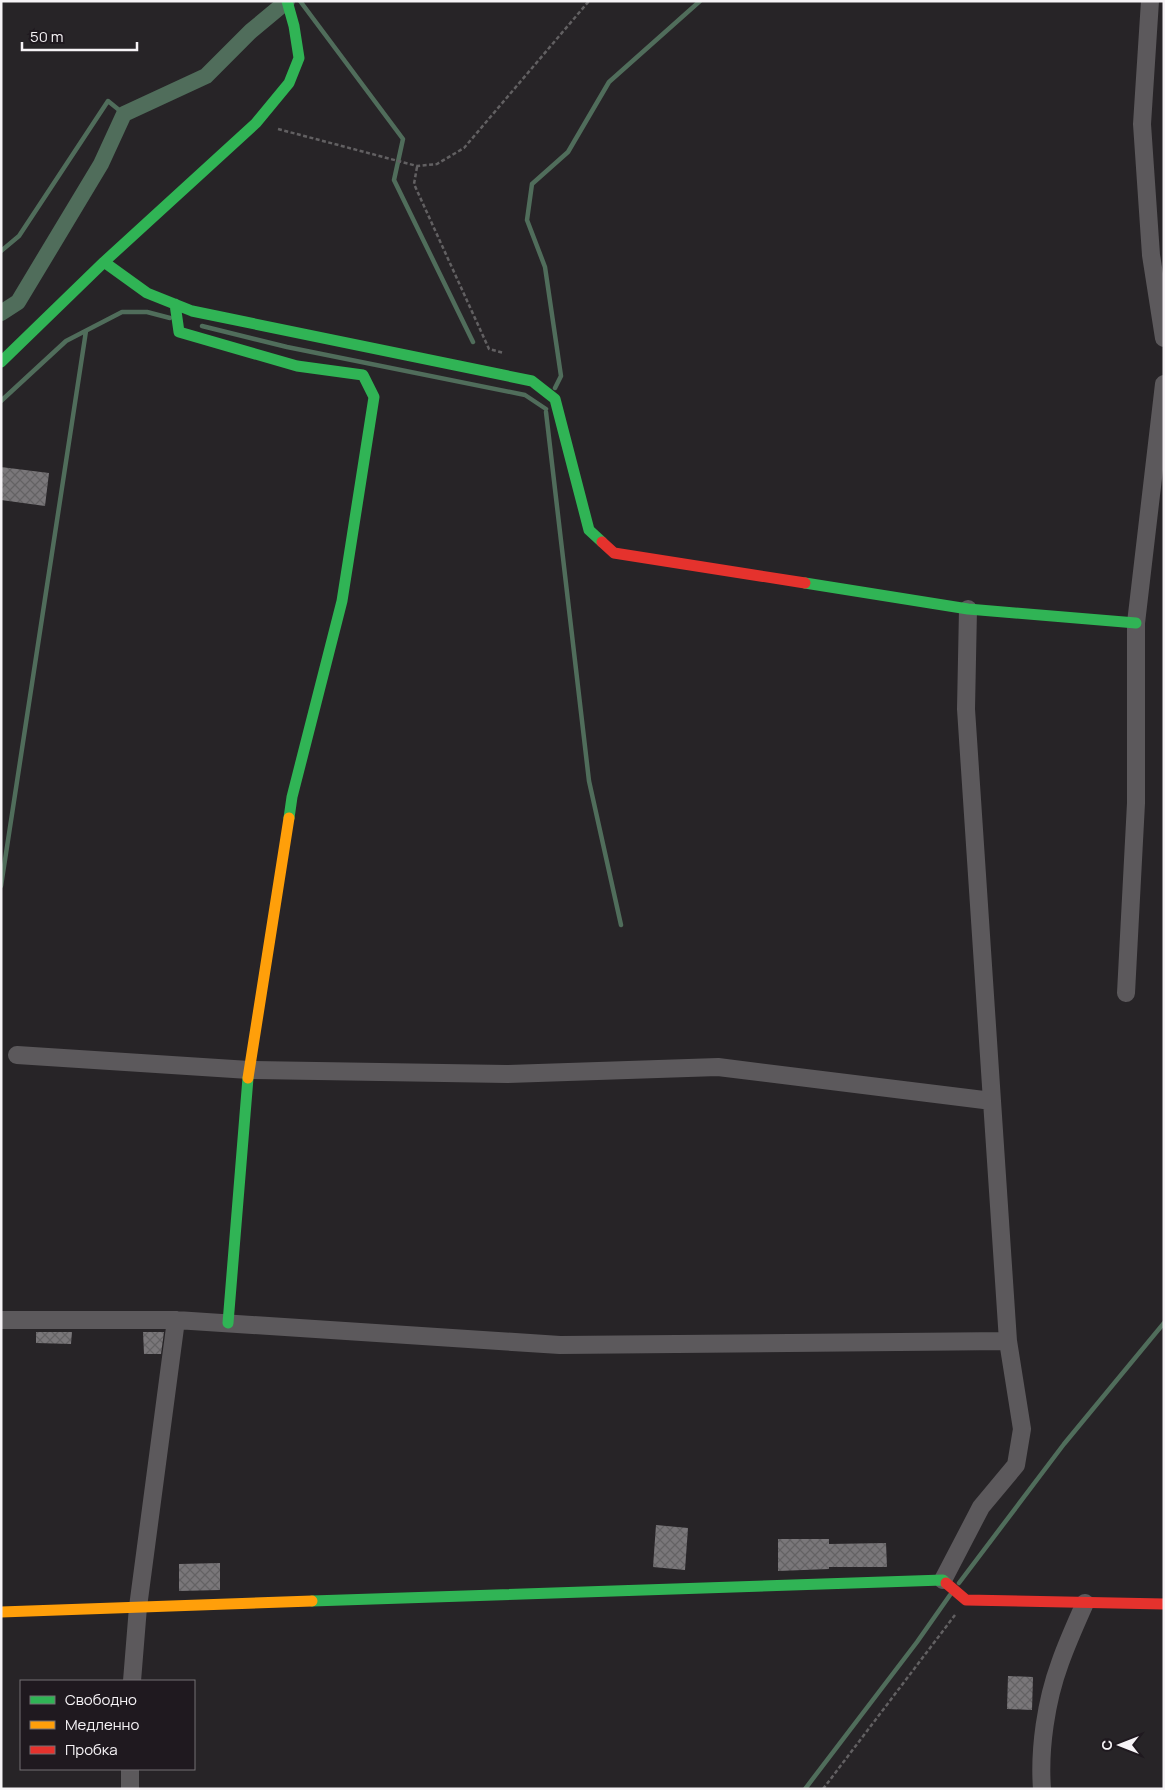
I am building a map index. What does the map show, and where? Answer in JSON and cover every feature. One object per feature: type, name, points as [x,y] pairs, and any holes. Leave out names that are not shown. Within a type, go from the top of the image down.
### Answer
[{"type":"street","points":[[1,362],[104,262],[256,123],[289,84],[299,58],[294,26],[287,1]]},
{"type":"street","points":[[1150,1],[1142,124],[1151,255],[1164,338]]},
{"type":"street","points":[[104,262],[147,293],[192,311],[532,380],[555,399],[589,530],[614,553],[968,609],[1136,623]]},
{"type":"street","points":[[175,304],[179,332],[297,366],[363,375],[374,397],[342,602],[292,797],[249,1070],[228,1323]]},
{"type":"street","points":[[1126,993],[1136,803],[1136,623],[1164,384]]},
{"type":"street","points":[[943,1580],[981,1507],[1016,1465],[1022,1430],[1008,1341],[966,709],[968,609]]},
{"type":"street","points":[[17,1055],[249,1070],[507,1074],[718,1067],[992,1101]]},
{"type":"street","points":[[1,1320],[176,1320],[560,1345],[1008,1341]]},
{"type":"street","points":[[132,1680],[138,1607],[176,1320]]},
{"type":"street","points":[[1,1612],[943,1580],[966,1600],[1164,1604]]},
{"type":"street","points":[[1042,1789],[1045,1720],[1059,1665],[1085,1603]]},
{"type":"street","points":[[130,1770],[130,1789]]},
{"type":"path","points":[[256,123],[417,166],[437,164],[464,148],[589,1]]},
{"type":"path","points":[[417,166],[414,184],[489,349],[507,354]]},
{"type":"path","points":[[823,1789],[966,1600]]},
{"type":"building","points":[[1,467],[49,473],[45,506],[1,500]]},
{"type":"building","points":[[36,1332],[72,1332],[71,1344],[36,1343]]},
{"type":"building","points":[[143,1332],[164,1332],[161,1354],[144,1354]]},
{"type":"building","points":[[656,1525],[688,1528],[685,1570],[653,1567]]},
{"type":"building","points":[[778,1539],[829,1539],[829,1544],[886,1543],[887,1567],[829,1567],[829,1569],[778,1571]]},
{"type":"building","points":[[220,1563],[220,1590],[179,1591],[179,1564]]},
{"type":"building","points":[[1008,1676],[1033,1677],[1032,1710],[1007,1709]]},
{"type":"waterway","points":[[1,313],[18,302],[101,164],[124,114],[206,76],[251,31],[287,1]]},
{"type":"waterway","points":[[300,1],[403,139],[394,180],[473,342]]},
{"type":"waterway","points":[[555,388],[561,376],[545,267],[527,220],[532,184],[568,152],[609,82],[700,1]]},
{"type":"waterway","points":[[1,251],[19,236],[108,101],[124,114]]},
{"type":"waterway","points":[[1,401],[66,341],[122,312],[147,312],[170,318]]},
{"type":"waterway","points":[[202,326],[287,347],[525,395],[546,409]]},
{"type":"waterway","points":[[1,886],[86,331]]},
{"type":"waterway","points":[[546,412],[589,781],[621,925]]},
{"type":"waterway","points":[[959,1583],[1064,1444],[1164,1323]]},
{"type":"waterway","points":[[805,1789],[917,1642],[950,1595]]},
{"type":"traffic: fast","points":[[1,362],[104,262],[256,123],[289,83],[299,58],[294,26],[287,1]]},
{"type":"traffic: fast","points":[[104,262],[147,293],[192,311],[532,381],[555,399],[589,530],[602,542]]},
{"type":"traffic: fast","points":[[175,304],[179,332],[297,366],[363,375],[374,397],[342,601],[292,797],[289,818]]},
{"type":"traffic: fast","points":[[805,583],[968,609],[1136,623]]},
{"type":"traffic: fast","points":[[228,1323],[248,1078]]},
{"type":"traffic: fast","points":[[312,1601],[943,1580],[946,1583]]},
{"type":"traffic: slow","points":[[248,1078],[289,818]]},
{"type":"traffic: slow","points":[[1,1612],[312,1601]]},
{"type":"traffic: jam","points":[[602,542],[614,553],[805,583]]},
{"type":"traffic: jam","points":[[946,1583],[966,1600],[1164,1604]]}]
